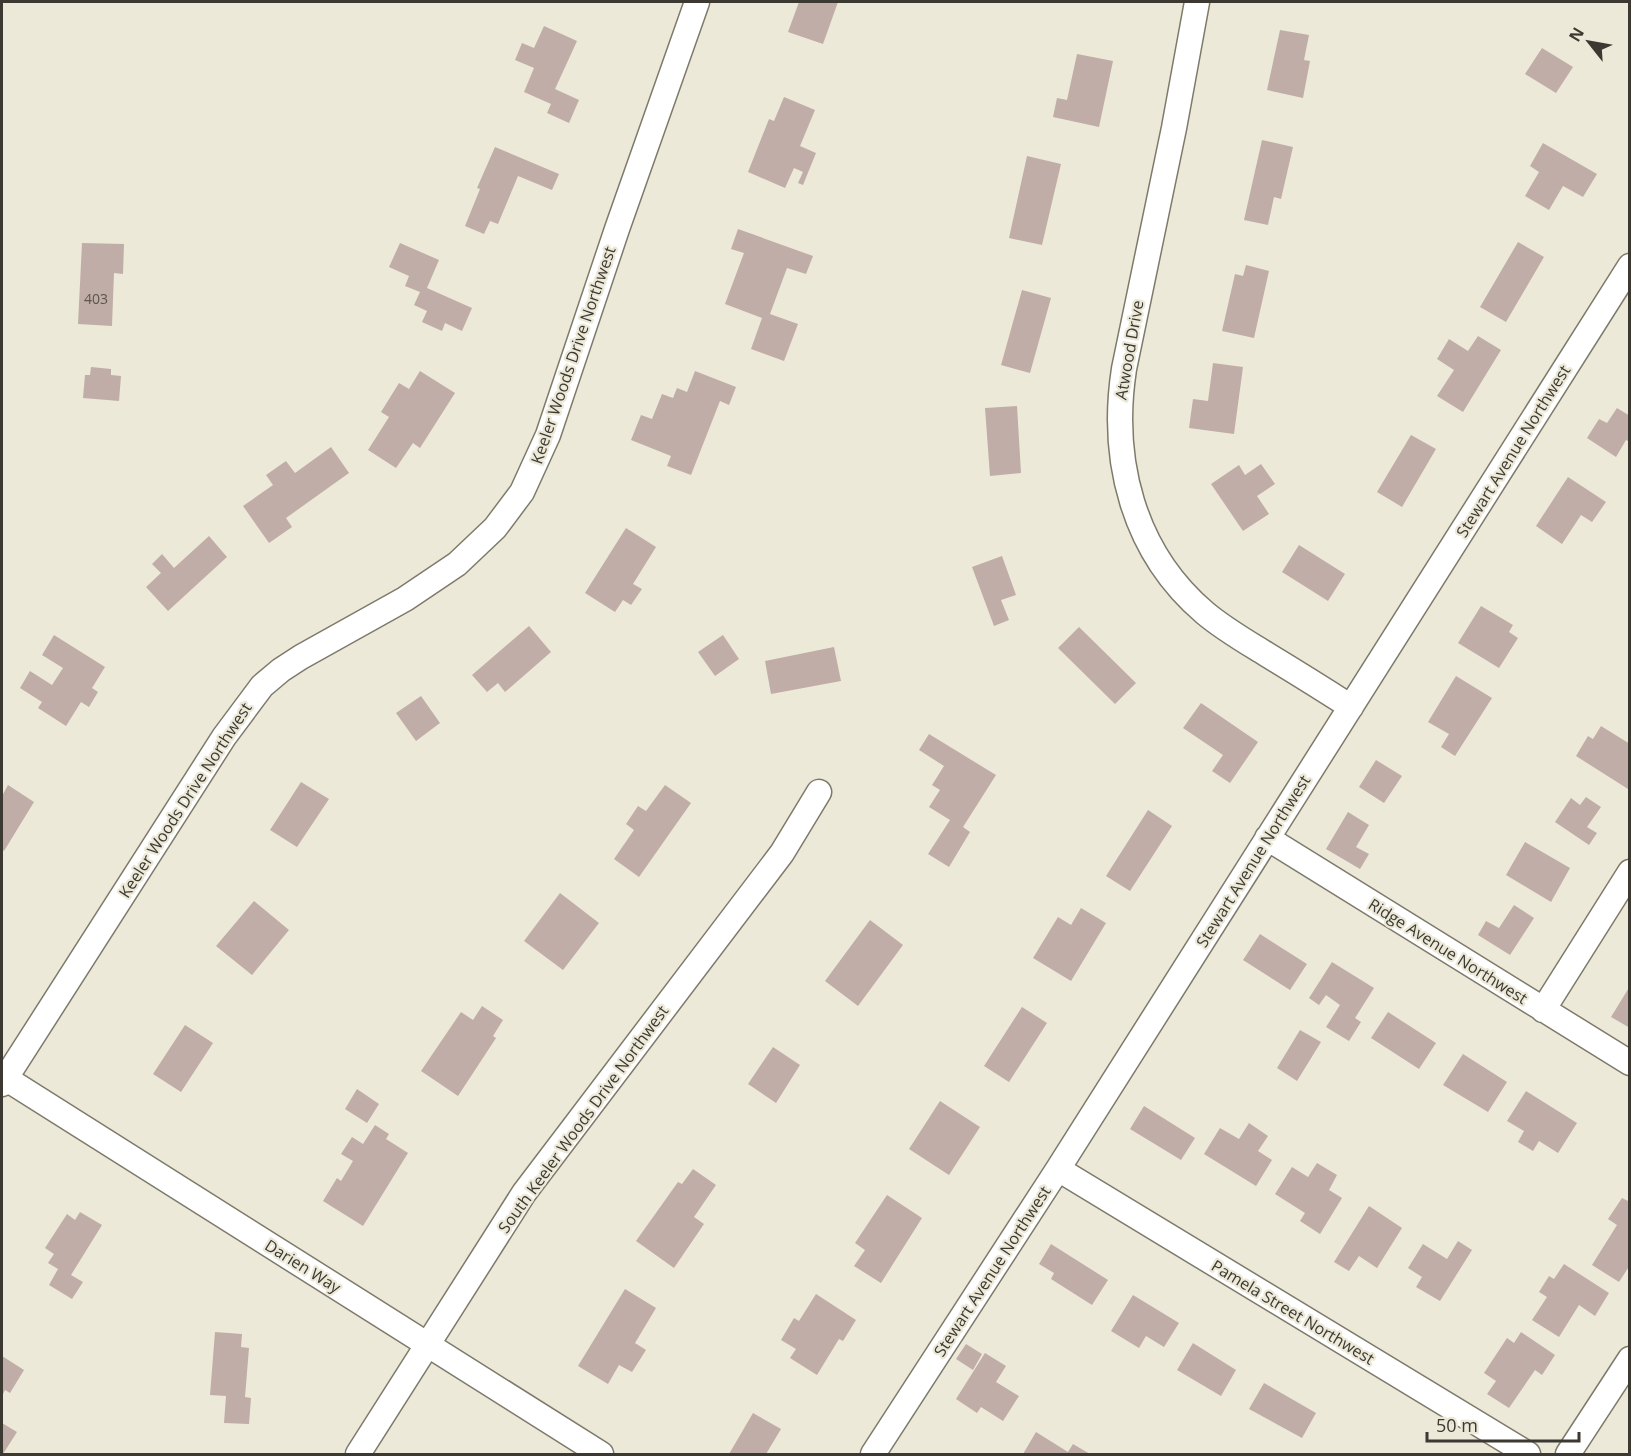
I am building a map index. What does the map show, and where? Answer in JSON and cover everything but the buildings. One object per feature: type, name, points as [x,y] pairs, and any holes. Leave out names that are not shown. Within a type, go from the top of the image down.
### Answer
[{"type":"street","name":"Keeler Woods Drive Northwest","points":[[3,1081],[224,737],[262,686],[301,657],[405,599],[457,564],[495,528],[522,492],[548,435],[697,2]]},
{"type":"street","name":"Atwood Drive","points":[[1197,2],[1174,128],[1124,369],[1120,396],[1123,470],[1129,495],[1149,544],[1186,594],[1226,629],[1351,707]]},
{"type":"street","name":"Stewart Avenue Northwest","points":[[881,1452],[1058,1168],[1351,707],[1622,295],[1629,266]]},
{"type":"street","name":"South Keeler Woods Drive Northwest","points":[[358,1455],[524,1193],[782,853],[819,792]]},
{"type":"street","name":"Ridge Avenue Northwest","points":[[1268,838],[1629,1063]]},
{"type":"street","points":[[1543,1010],[1629,872]]},
{"type":"street","name":"Darien Way","points":[[3,1081],[427,1344],[601,1455]]},
{"type":"street","name":"Pamela Street Northwest","points":[[1058,1168],[1528,1455]]},
{"type":"street","points":[[1568,1455],[1629,1359]]}]
